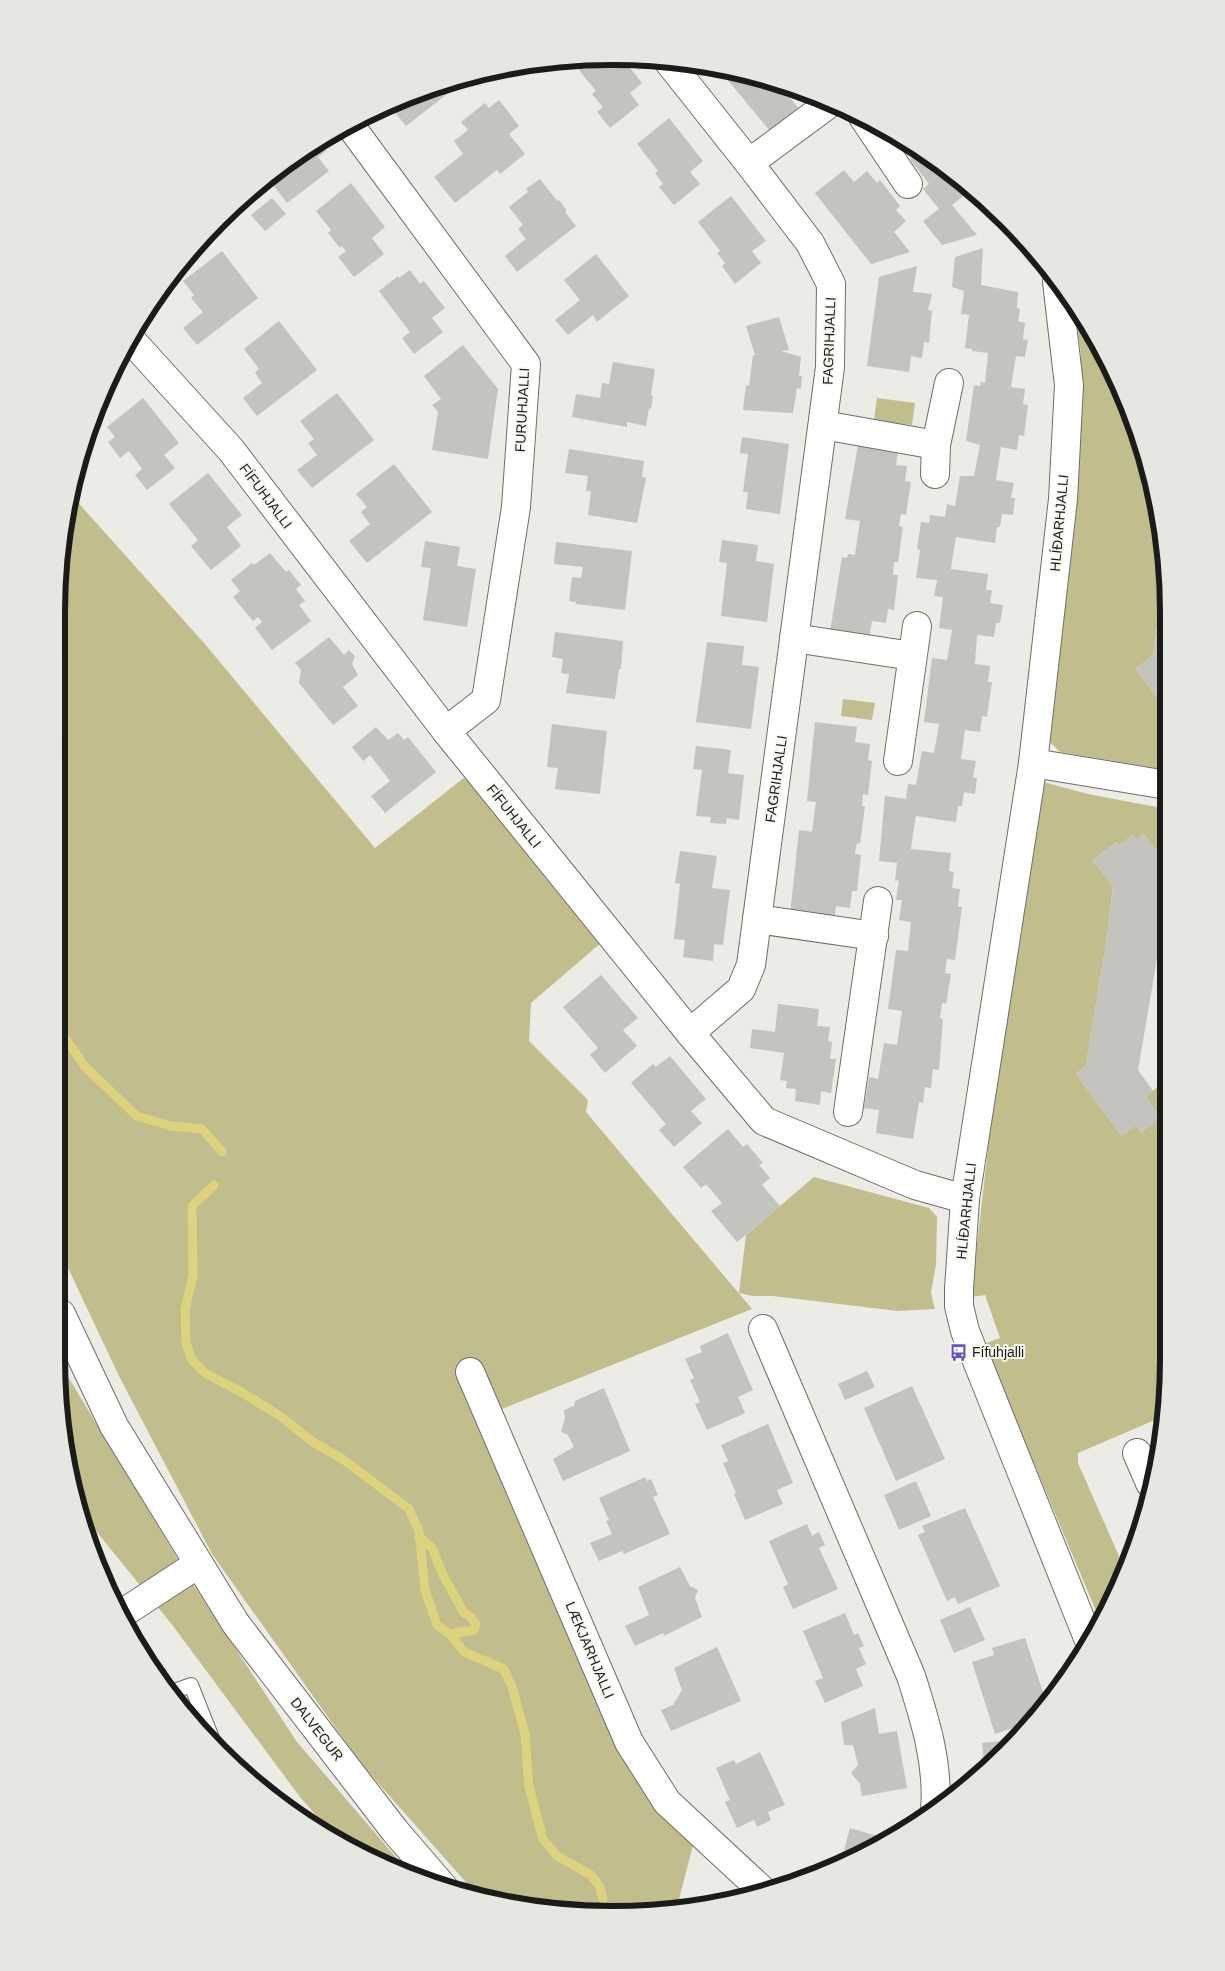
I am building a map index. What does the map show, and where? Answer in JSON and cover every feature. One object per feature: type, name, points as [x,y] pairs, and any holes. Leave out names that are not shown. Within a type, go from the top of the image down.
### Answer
[{"type":"street","name":"FAGRIHJALLI","points":[[674,69],[810,244],[831,284],[830,368],[751,966],[741,989],[690,1033]]},
{"type":"street","points":[[749,163],[824,108]]},
{"type":"street","name":"FURUHJALLI","points":[[353,130],[526,364],[516,507],[486,700],[446,731]]},
{"type":"street","points":[[873,131],[908,184]]},
{"type":"street","name":"HLÍÐARHJALLI","points":[[1058,295],[1069,386],[1062,499],[1033,763],[964,1199],[959,1306],[965,1331],[1086,1633]]},
{"type":"street","name":"FÍFUHJALLI","points":[[135,344],[231,450],[446,731],[690,1033],[764,1121],[915,1185],[964,1199]]},
{"type":"street","points":[[935,474],[936,445],[950,383]]},
{"type":"street","points":[[822,425],[936,445]]},
{"type":"street","points":[[898,761],[917,626]]},
{"type":"street","points":[[794,638],[912,656]]},
{"type":"street","points":[[1033,763],[1160,784]]},
{"type":"street","points":[[848,1112],[878,901]]},
{"type":"street","points":[[757,920],[874,936]]},
{"type":"street","name":"DALVEGUR","points":[[65,1322],[114,1426],[236,1624],[395,1831],[433,1876]]},
{"type":"street","points":[[763,1329],[912,1676],[929,1735],[936,1801]]},
{"type":"street","name":"LÆKJARHJALLI","points":[[470,1372],[629,1742],[667,1802],[758,1886]]},
{"type":"street","points":[[1137,1453],[1147,1475]]},
{"type":"street","points":[[126,1611],[198,1564]]},
{"type":"lane","points":[[177,1690],[191,1685],[207,1726]]},
{"type":"shaded area","points":[[1077,322],[1104,370],[1118,403],[1131,437],[1149,506],[1159,577],[1160,608],[1153,655],[1136,669],[1160,702],[1160,769],[1060,752],[1046,738],[1080,412],[1081,355]]},
{"type":"shaded area","points":[[877,398],[915,403],[912,425],[874,420]]},
{"type":"shaded area","points":[[77,501],[204,643],[375,848],[465,777],[602,942],[531,1003],[529,1041],[588,1100],[586,1112],[752,1309],[482,1417],[693,1845],[678,1902],[648,1905],[577,1905],[541,1901],[470,1887],[362,1765],[212,1554],[119,1376],[65,1261],[65,612],[66,577]]},
{"type":"shaded area","points":[[843,699],[875,703],[872,720],[841,716]]},
{"type":"shaded area","points":[[1039,781],[1088,794],[1160,808],[1160,855],[1144,834],[1138,840],[1132,835],[1119,846],[1116,842],[1093,861],[1113,886],[1107,938],[1086,1065],[1076,1074],[1122,1136],[1136,1125],[1141,1133],[1160,1117],[1160,1358],[1156,1419],[1078,1453],[1078,1463],[1121,1560],[1097,1614],[984,1344],[1000,1338],[985,1295],[971,1297],[995,1088]]},
{"type":"shaded area","points":[[1160,1084],[1160,1117],[1146,1097]]},
{"type":"shaded area","points":[[814,1177],[929,1208],[937,1217],[936,1264],[931,1293],[935,1309],[897,1311],[739,1293],[746,1235]]},
{"type":"shaded area","points":[[65,1372],[191,1581],[297,1742],[401,1863],[370,1850],[323,1823],[300,1797],[173,1626],[92,1526],[76,1465],[70,1430]]},
{"type":"building","points":[[628,65],[642,83],[630,93],[639,105],[610,128],[597,112],[603,107],[592,94],[596,91],[576,66]]},
{"type":"building","points":[[726,78],[789,94],[798,108],[770,131]]},
{"type":"building","points":[[453,89],[406,126],[394,111]]},
{"type":"building","points":[[499,100],[519,126],[509,134],[525,154],[500,174],[497,170],[455,203],[434,177],[463,154],[454,141],[468,130],[461,122],[485,103],[489,108]]},
{"type":"building","points":[[669,118],[703,161],[690,172],[700,184],[674,205],[659,187],[663,184],[655,173],[658,171],[637,144]]},
{"type":"building","points":[[324,147],[326,151],[318,157],[329,171],[287,203],[272,184]]},
{"type":"building","points":[[914,155],[917,157],[965,194],[952,205],[977,235],[942,245],[923,221],[939,209],[923,189],[929,184],[910,159]]},
{"type":"building","points":[[844,170],[854,182],[867,171],[877,183],[880,180],[900,206],[896,210],[906,221],[894,232],[910,252],[871,264],[815,193]]},
{"type":"building","points":[[540,179],[557,201],[559,200],[567,211],[565,212],[576,226],[517,272],[505,256],[526,239],[518,229],[523,225],[509,207],[528,192],[526,189]]},
{"type":"building","points":[[351,183],[385,227],[372,238],[384,254],[354,277],[338,257],[346,251],[342,246],[340,248],[328,233],[331,230],[316,211]]},
{"type":"building","points":[[731,196],[766,241],[752,251],[761,263],[735,284],[722,266],[725,263],[717,253],[720,251],[698,222]]},
{"type":"building","points":[[272,198],[286,214],[265,231],[251,215]]},
{"type":"building","points":[[983,248],[981,285],[1018,292],[1017,308],[1020,309],[1018,321],[1025,323],[1023,339],[1028,340],[1025,357],[1016,356],[1011,387],[1025,389],[1023,404],[1028,405],[1024,436],[1019,435],[1017,450],[1001,447],[996,480],[1014,483],[1011,498],[1015,498],[1013,515],[1002,514],[1000,527],[997,527],[995,543],[956,537],[953,555],[951,569],[988,574],[986,590],[992,590],[990,603],[1003,605],[1000,623],[996,623],[994,637],[977,635],[975,664],[990,666],[988,682],[992,682],[987,717],[982,716],[980,732],[965,730],[961,759],[976,761],[973,777],[977,778],[975,794],[964,792],[962,806],[958,806],[956,822],[916,816],[911,849],[951,853],[949,871],[954,872],[952,888],[960,889],[958,907],[962,907],[955,960],[947,959],[945,973],[951,974],[946,1004],[942,1003],[940,1018],[943,1019],[939,1070],[933,1069],[931,1088],[925,1087],[923,1103],[919,1102],[913,1139],[876,1133],[879,1110],[864,1108],[869,1077],[878,1079],[884,1043],[897,1045],[902,1011],[888,1009],[896,950],[908,951],[911,922],[899,920],[902,900],[896,900],[899,880],[895,881],[897,863],[879,861],[885,796],[906,799],[908,784],[916,785],[922,751],[934,753],[939,724],[924,722],[932,658],[947,660],[952,630],[939,628],[943,597],[934,596],[937,580],[916,578],[920,550],[917,549],[921,522],[929,523],[930,515],[945,517],[947,504],[955,506],[960,476],[974,476],[980,445],[966,441],[974,385],[980,386],[981,382],[985,383],[988,353],[965,348],[969,315],[961,314],[964,291],[952,287],[955,257]]},
{"type":"building","points":[[222,251],[258,298],[197,345],[183,328],[203,312],[191,298],[194,295],[183,281]]},
{"type":"building","points":[[596,254],[629,296],[597,322],[593,315],[568,335],[555,320],[580,300],[564,280]]},
{"type":"building","points":[[917,266],[913,292],[932,294],[928,310],[932,311],[929,343],[924,342],[922,358],[911,356],[909,372],[867,366],[879,277]]},
{"type":"building","points":[[410,270],[420,284],[424,281],[445,308],[432,318],[443,332],[414,354],[402,338],[410,332],[379,291],[398,276],[399,278]]},
{"type":"building","points":[[779,317],[789,350],[781,351],[801,357],[799,376],[802,376],[801,389],[797,388],[793,413],[743,410],[746,385],[749,386],[753,355],[755,355],[746,326]]},
{"type":"building","points":[[279,321],[317,370],[257,416],[243,398],[262,383],[255,373],[259,369],[244,349]]},
{"type":"building","points":[[463,345],[498,389],[488,459],[432,450],[438,412],[432,405],[441,399],[424,376]]},
{"type":"building","points":[[613,362],[655,369],[651,409],[649,408],[646,426],[627,422],[627,427],[572,417],[576,394],[600,398],[602,383],[609,384]]},
{"type":"building","points":[[337,393],[374,440],[312,488],[297,470],[317,455],[308,443],[314,439],[300,421]]},
{"type":"building","points":[[143,398],[179,443],[164,455],[175,468],[147,490],[135,475],[142,469],[129,451],[120,458],[108,442],[115,437],[107,427]]},
{"type":"building","points":[[742,437],[789,444],[780,514],[746,509],[748,492],[743,492],[748,454],[740,453]]},
{"type":"building","points":[[858,445],[898,451],[896,465],[907,466],[905,481],[911,482],[906,515],[901,514],[899,526],[903,527],[898,562],[894,562],[893,575],[898,575],[894,610],[888,609],[886,623],[872,621],[869,638],[830,632],[842,557],[847,558],[848,554],[855,555],[860,521],[845,519]]},
{"type":"building","points":[[569,449],[644,461],[642,477],[646,478],[637,523],[588,515],[591,491],[586,491],[588,476],[565,473]]},
{"type":"building","points":[[394,464],[432,512],[367,563],[349,541],[370,524],[361,512],[367,507],[356,494]]},
{"type":"building","points":[[208,473],[242,515],[227,527],[241,546],[211,570],[191,546],[198,540],[169,504]]},
{"type":"building","points":[[722,540],[758,545],[756,561],[774,564],[767,622],[721,616],[727,563],[719,562]]},
{"type":"building","points":[[425,541],[460,547],[457,566],[476,569],[467,627],[423,620],[431,568],[421,567]]},
{"type":"building","points":[[556,542],[632,551],[625,610],[576,604],[576,602],[569,601],[572,577],[581,578],[583,567],[554,564]]},
{"type":"building","points":[[270,553],[286,572],[289,570],[301,585],[296,589],[305,601],[299,605],[311,621],[272,650],[255,628],[262,622],[258,617],[253,621],[233,597],[240,591],[231,580],[252,563],[254,565]]},
{"type":"building","points":[[1160,609],[1160,702],[1136,669],[1153,655]]},
{"type":"building","points":[[555,632],[623,641],[621,669],[619,669],[615,699],[566,693],[569,674],[561,673],[563,659],[552,657]]},
{"type":"building","points":[[329,637],[344,655],[349,650],[355,656],[352,664],[358,675],[343,687],[358,706],[333,725],[299,683],[301,670],[295,663]]},
{"type":"building","points":[[707,642],[744,646],[742,665],[759,667],[751,729],[696,722]]},
{"type":"building","points":[[815,722],[857,727],[855,742],[870,744],[868,760],[872,761],[868,795],[863,794],[862,806],[865,806],[860,844],[857,843],[855,854],[861,855],[857,891],[852,891],[850,908],[836,906],[834,920],[790,915],[799,830],[812,832],[816,802],[807,801]]},
{"type":"building","points":[[552,724],[607,731],[600,794],[555,789],[558,768],[547,767]]},
{"type":"building","points":[[376,727],[388,740],[398,733],[404,740],[408,737],[436,772],[385,813],[371,796],[390,781],[370,755],[363,761],[352,747]]},
{"type":"building","points":[[696,746],[731,750],[728,773],[744,775],[739,820],[727,818],[726,824],[710,823],[711,817],[696,816],[702,770],[693,769]]},
{"type":"building","points":[[1133,834],[1138,840],[1144,834],[1160,855],[1159,947],[1138,1070],[1153,1091],[1146,1097],[1160,1118],[1141,1133],[1136,1125],[1122,1136],[1076,1074],[1086,1065],[1107,938],[1113,886],[1093,861],[1116,842],[1119,846]]},
{"type":"building","points":[[680,851],[717,856],[712,888],[730,890],[723,945],[714,944],[713,961],[683,957],[685,940],[674,939],[680,884],[675,883]]},
{"type":"building","points":[[601,975],[638,1018],[623,1030],[637,1046],[605,1073],[590,1055],[598,1048],[563,1007]]},
{"type":"building","points":[[778,1004],[819,1009],[817,1026],[830,1027],[828,1041],[832,1042],[830,1059],[836,1059],[831,1093],[821,1091],[820,1105],[795,1101],[796,1089],[786,1088],[787,1081],[780,1080],[784,1053],[750,1048],[752,1029],[775,1032]]},
{"type":"building","points":[[670,1056],[706,1099],[691,1111],[702,1123],[674,1147],[659,1130],[666,1124],[631,1083],[653,1064],[656,1067]]},
{"type":"building","points":[[728,1129],[743,1147],[747,1144],[763,1163],[759,1165],[770,1178],[762,1185],[780,1206],[737,1242],[711,1211],[722,1203],[706,1184],[701,1188],[683,1167]]},
{"type":"building","points":[[728,1333],[753,1390],[738,1397],[745,1413],[707,1430],[695,1404],[700,1402],[690,1380],[694,1378],[685,1359],[702,1352],[700,1346]]},
{"type":"building","points":[[867,1371],[875,1387],[845,1400],[838,1384]]},
{"type":"building","points":[[912,1386],[945,1459],[896,1481],[864,1408]]},
{"type":"building","points":[[604,1388],[630,1451],[563,1481],[553,1459],[574,1447],[568,1435],[561,1432],[565,1418],[564,1410],[574,1406],[575,1401]]},
{"type":"building","points":[[768,1424],[793,1483],[777,1490],[783,1504],[745,1520],[723,1463],[728,1461],[721,1445]]},
{"type":"building","points":[[645,1477],[647,1481],[651,1479],[658,1495],[653,1497],[670,1534],[624,1554],[622,1551],[599,1561],[590,1543],[612,1534],[606,1521],[609,1520],[599,1498]]},
{"type":"building","points":[[916,1481],[931,1516],[899,1530],[884,1495]]},
{"type":"building","points":[[965,1508],[1000,1586],[958,1604],[955,1597],[947,1601],[918,1535],[925,1532],[922,1526]]},
{"type":"building","points":[[807,1524],[812,1536],[819,1532],[825,1545],[819,1548],[838,1589],[793,1609],[783,1587],[788,1584],[769,1541]]},
{"type":"building","points":[[680,1567],[690,1586],[698,1590],[695,1598],[702,1617],[664,1636],[663,1633],[635,1646],[625,1626],[649,1615],[638,1587]]},
{"type":"building","points":[[970,1607],[985,1640],[954,1653],[940,1620]]},
{"type":"building","points":[[845,1613],[854,1635],[858,1633],[864,1646],[859,1648],[866,1664],[856,1669],[863,1686],[825,1703],[815,1681],[823,1678],[803,1631]]},
{"type":"building","points":[[1025,1638],[1044,1695],[1015,1729],[1015,1727],[995,1734],[972,1662],[994,1655],[992,1648]]},
{"type":"building","points":[[717,1647],[741,1701],[671,1731],[661,1710],[673,1705],[682,1690],[674,1668]]},
{"type":"building","points":[[875,1708],[879,1734],[897,1731],[907,1788],[862,1796],[860,1784],[851,1773],[858,1765],[853,1745],[844,1745],[841,1722]]},
{"type":"building","points":[[1005,1741],[984,1760],[982,1743]]},
{"type":"building","points":[[760,1752],[785,1805],[768,1812],[771,1820],[757,1827],[754,1820],[737,1828],[725,1802],[730,1800],[716,1768],[734,1760],[736,1764]]},
{"type":"building","points":[[850,1828],[880,1837],[847,1853],[848,1851],[844,1850]]},
{"type":"waterway","points":[[65,1038],[86,1068],[137,1116],[171,1126],[202,1129],[222,1152]]},
{"type":"waterway","points":[[214,1185],[192,1206],[193,1276],[185,1309],[186,1343],[192,1360],[205,1373],[243,1393],[280,1416],[313,1442],[344,1460],[409,1509],[419,1531],[425,1590],[437,1625],[450,1634],[464,1652],[504,1669],[512,1687],[525,1734],[529,1787],[543,1839],[557,1856],[591,1875],[600,1887],[603,1899]]},
{"type":"waterway","points":[[419,1536],[432,1548],[443,1575],[464,1613],[470,1616],[476,1624],[474,1630],[450,1634]]},
{"type":"place","name":"Fífuhjalli","points":[[958,1352]]}]
